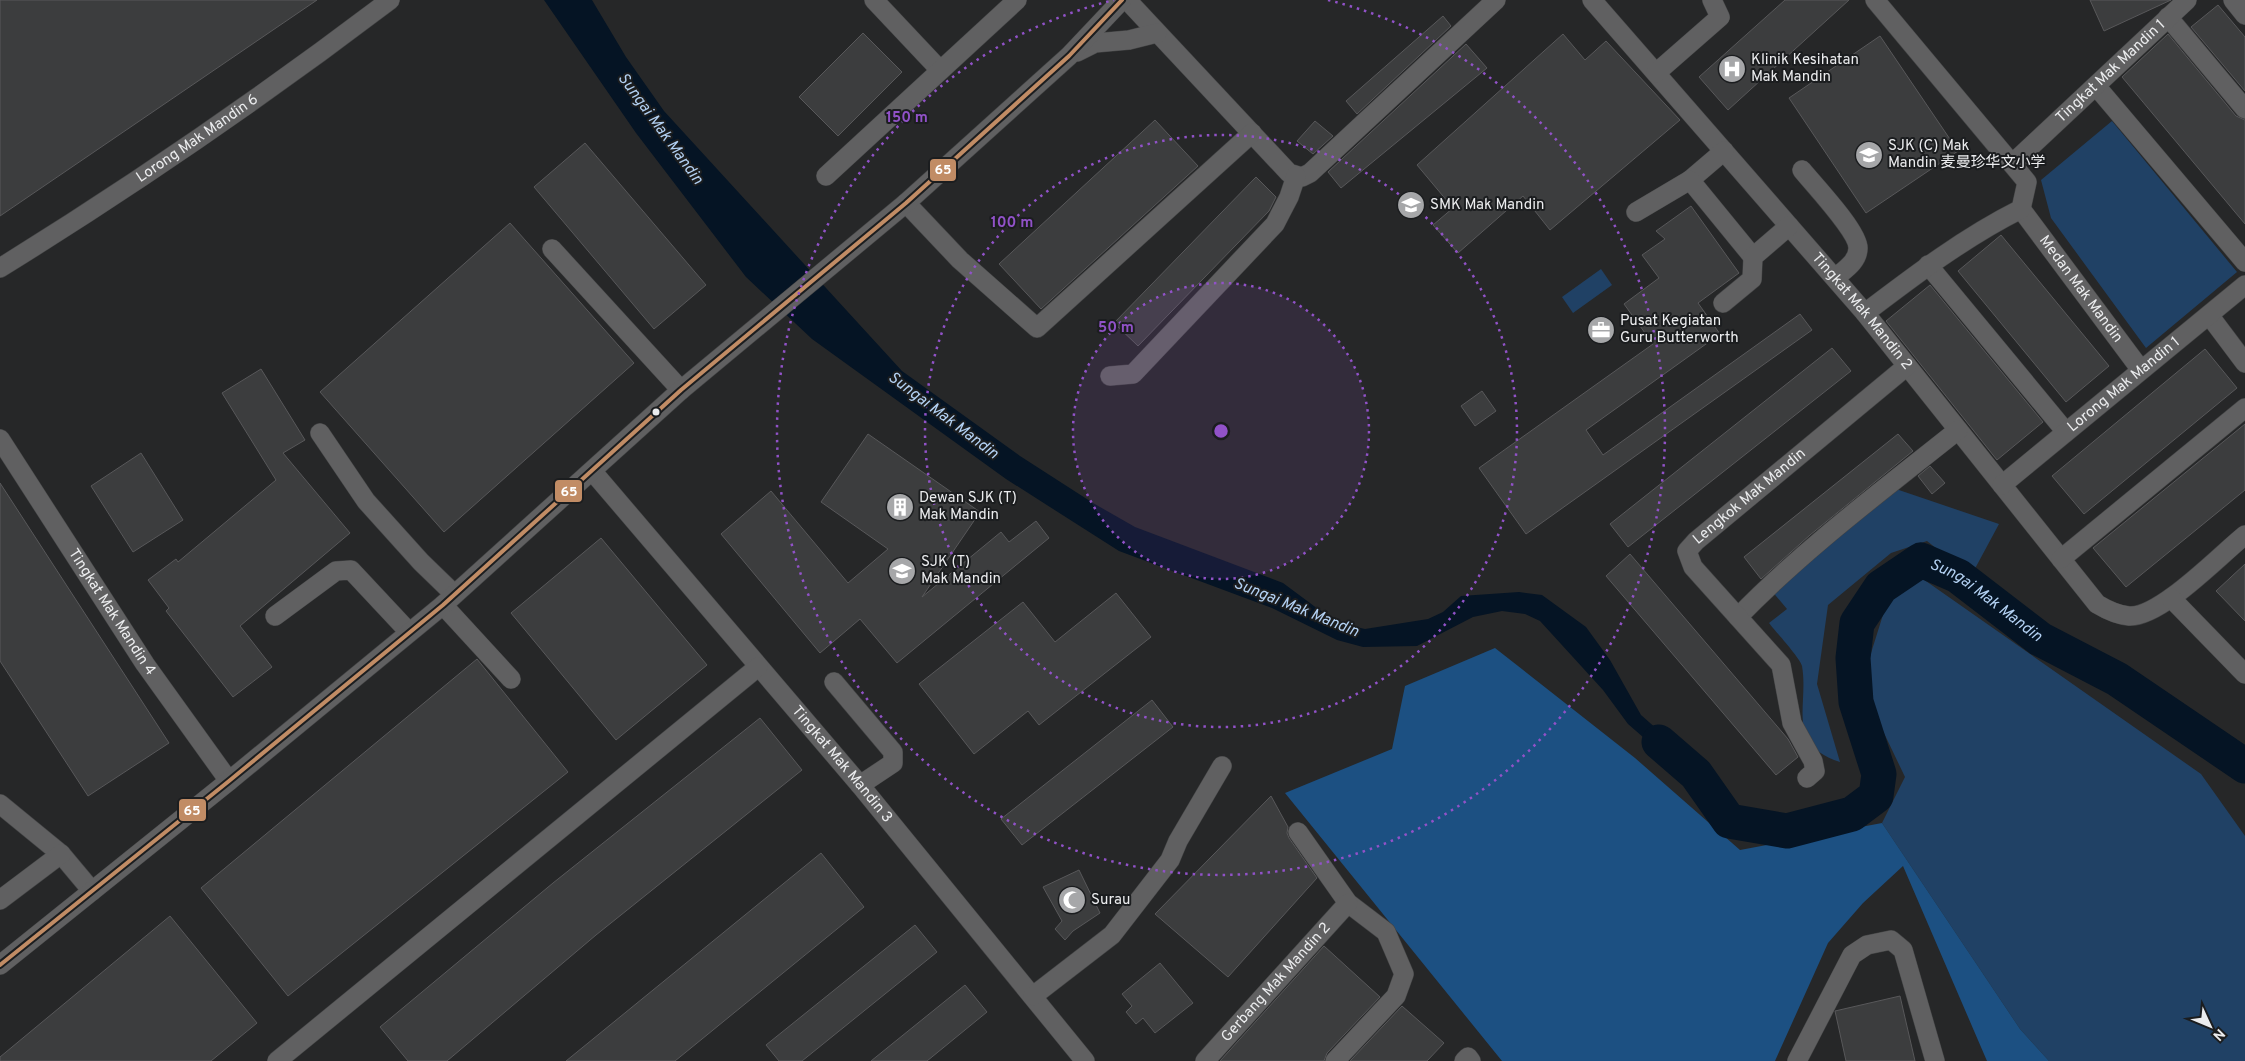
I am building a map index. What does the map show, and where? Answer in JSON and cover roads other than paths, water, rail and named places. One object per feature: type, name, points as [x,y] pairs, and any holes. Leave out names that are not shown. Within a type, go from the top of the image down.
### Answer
[{"type":"street","name":"Lorong Mak Mandin 6","points":[[0,268],[79,218],[195,140],[367,7],[390,0]]},
{"type":"street","points":[[874,0],[940,70]]},
{"type":"street","points":[[826,176],[1017,0]]},
{"type":"street","points":[[0,965],[229,781],[448,599],[592,472],[681,390],[839,261],[906,202],[1069,56],[1122,0]]},
{"type":"street","points":[[1127,0],[1289,173],[1302,177],[1310,172],[1496,0]]},
{"type":"street","name":"Tingkat Mak Mandin 2","points":[[1592,0],[1865,313],[2097,604],[2115,614],[2131,616],[2153,611],[2171,598]]},
{"type":"street","points":[[1656,73],[1720,17],[1712,0]]},
{"type":"street","name":"Tingkat Mak Mandin 1","points":[[2013,163],[2187,0]]},
{"type":"street","points":[[2233,0],[2245,15]]},
{"type":"street","points":[[1865,313],[1928,266],[1992,224],[2021,210],[2027,182],[1882,2]]},
{"type":"street","points":[[2168,17],[2245,109]]},
{"type":"street","points":[[1069,56],[1095,43],[1129,40],[1157,33]]},
{"type":"street","points":[[2096,86],[2245,262]]},
{"type":"street","points":[[906,202],[960,260],[1038,328],[1252,133]]},
{"type":"street","points":[[1636,212],[1690,180],[1724,151]]},
{"type":"street","points":[[1802,170],[1855,235],[1858,249],[1853,263],[1835,278]]},
{"type":"street","points":[[1110,376],[1133,374],[1275,224],[1289,197],[1296,176]]},
{"type":"street","points":[[1690,180],[1753,257],[1752,279],[1723,303]]},
{"type":"street","name":"Medan Mak Mandin","points":[[2021,210],[2141,370]]},
{"type":"street","points":[[1753,257],[1789,226]]},
{"type":"street","points":[[552,249],[681,390]]},
{"type":"street","points":[[1928,266],[2066,432]]},
{"type":"street","name":"Lorong Mak Mandin 1","points":[[2002,485],[2245,285]]},
{"type":"street","points":[[2209,315],[2245,363]]},
{"type":"street","name":"Lengkok Mak Mandin","points":[[1807,778],[1815,771],[1813,761],[1792,723],[1780,665],[1693,566],[1687,551],[1696,541],[1907,366]]},
{"type":"street","points":[[2061,559],[2245,408]]},
{"type":"street","points":[[1738,617],[1766,588],[1822,538],[1958,430]]},
{"type":"street","points":[[320,433],[366,501],[421,562],[511,679]]},
{"type":"street","name":"Tingkat Mak Mandin 4","points":[[0,439],[145,664],[229,781]]},
{"type":"street","name":"Tingkat Mak Mandin 3","points":[[592,472],[860,785],[1085,1061]]},
{"type":"street","points":[[2243,542],[2171,598],[2245,674]]},
{"type":"street","points":[[274,616],[336,571],[351,570],[409,632]]},
{"type":"street","points":[[277,1061],[758,667]]},
{"type":"street","points":[[834,682],[893,752],[893,763],[860,785]]},
{"type":"street","points":[[1033,996],[1112,935],[1170,860],[1178,841],[1222,766]]},
{"type":"street","points":[[0,804],[61,854],[92,891]]},
{"type":"street","points":[[1298,832],[1348,903],[1386,932],[1404,974],[1396,996],[1335,1061]]},
{"type":"street","points":[[0,900],[61,854]]},
{"type":"street","name":"Gerbang Mak Mandin 2","points":[[1205,1061],[1348,903]]},
{"type":"street","points":[[1797,1061],[1852,955],[1867,945],[1891,940],[1904,950],[1935,1061]]},
{"type":"water","points":[[544,0],[592,0],[626,57],[664,111],[902,371],[1020,456],[1093,503],[1135,527],[1283,583],[1318,609],[1347,625],[1365,629],[1428,619],[1443,612],[1461,596],[1519,592],[1542,595],[1586,627],[1610,660],[1641,715],[1684,753],[1696,774],[1674,764],[1628,724],[1603,690],[1540,621],[1525,614],[1502,611],[1473,617],[1417,646],[1363,647],[1337,640],[1272,608],[1119,551],[1006,479],[812,339],[746,277],[636,133]]},
{"type":"waterway","name":"Sungai Mak Mandin","points":[[1659,742],[1696,774],[1729,821],[1787,831],[1852,814],[1876,796],[1879,774],[1856,702],[1853,658],[1857,623],[1881,587],[1921,560],[1958,576],[2040,639],[2117,679],[2245,766]]},
{"type":"place","name":"Klinik Kesihatan Mak Mandin","points":[[1732,69]]},
{"type":"place","name":"SJK (C) Mak Mandin 麦曼珍华文小学","points":[[1869,155]]},
{"type":"place","name":"SMK Mak Mandin","points":[[1411,205]]},
{"type":"place","name":"Pusat Kegiatan Guru Butterworth","points":[[1601,330]]},
{"type":"place","name":"Dewan SJK (T) Mak Mandin","points":[[900,507]]},
{"type":"place","name":"SJK (T) Mak Mandin","points":[[902,571]]},
{"type":"place","name":"Surau","points":[[1072,900]]}]
